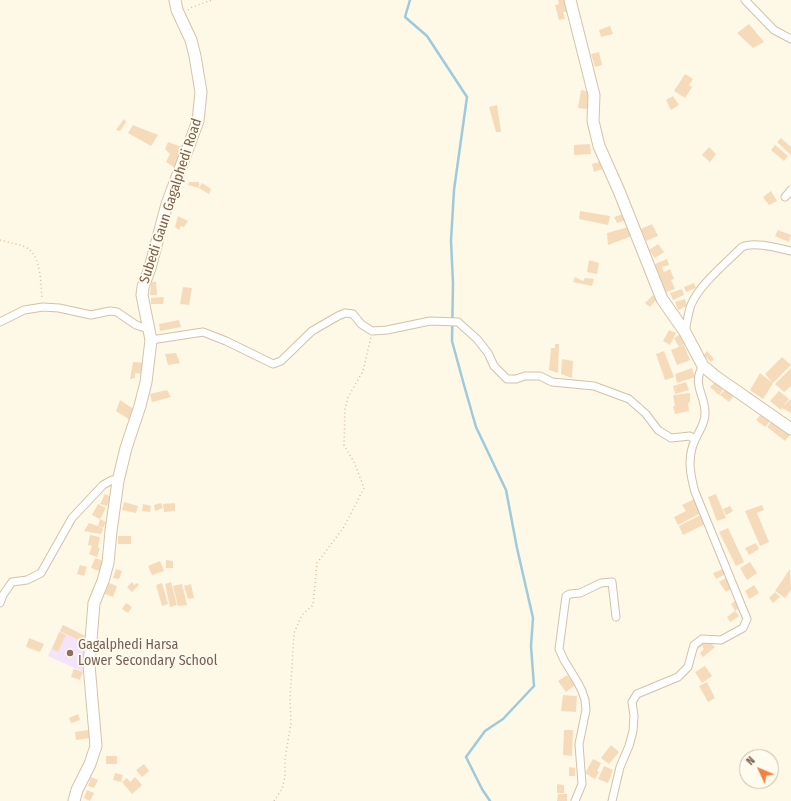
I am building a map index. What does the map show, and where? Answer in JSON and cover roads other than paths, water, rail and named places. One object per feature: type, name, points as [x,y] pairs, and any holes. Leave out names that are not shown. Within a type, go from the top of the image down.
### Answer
[{"type":"street","name":"Subedi Gaun Gagalphedi Road","points":[[74,801],[77,790],[90,764],[96,746],[89,665],[94,603],[103,581],[108,563],[118,482],[146,382],[150,334],[142,296],[143,287],[150,268],[167,204],[198,121],[200,92],[195,56],[191,40],[180,16],[175,0]]},
{"type":"street","points":[[570,0],[594,95],[593,121],[598,146],[619,191],[662,299],[684,332],[703,366],[791,429]]},
{"type":"street","points":[[745,0],[774,30],[791,39]]},
{"type":"street","points":[[785,196],[791,190]]},
{"type":"street","points":[[684,332],[691,305],[696,296],[710,279],[742,247],[746,245],[755,245],[791,251]]},
{"type":"street","points":[[0,322],[24,310],[43,307],[59,308],[91,315],[110,311],[124,316],[150,334],[203,332],[226,341],[272,364],[281,361],[312,331],[345,313],[354,314],[361,324],[372,331],[387,330],[430,321],[458,322],[477,339],[488,353],[494,366],[507,379],[516,379],[525,376],[540,376],[552,382],[594,386],[629,399],[646,414],[658,430],[671,438],[690,436],[695,440]]},
{"type":"street","points":[[612,801],[620,767],[629,746],[633,731],[634,716],[632,702],[637,694],[678,677],[688,667],[694,645],[702,639],[721,640],[743,628],[747,619],[695,492],[691,476],[690,456],[695,440],[704,424],[705,413],[698,386],[699,372],[703,366]]},
{"type":"street","points":[[0,604],[3,595],[12,582],[27,580],[41,573],[72,518],[103,484],[112,480],[118,482]]},
{"type":"street","points":[[575,801],[582,784],[579,744],[586,710],[582,691],[559,649],[566,596],[580,593],[600,583],[612,582],[616,616]]},
{"type":"waterway","points":[[410,0],[405,17],[427,36],[467,97],[454,190],[451,241],[453,283],[452,341],[476,427],[506,490],[517,548],[533,618],[531,646],[534,686],[503,719],[485,731],[466,757],[482,789],[490,801]]},
{"type":"place","name":"Gagalphedi Harsa Lower Secondary School","points":[[70,653]]}]
